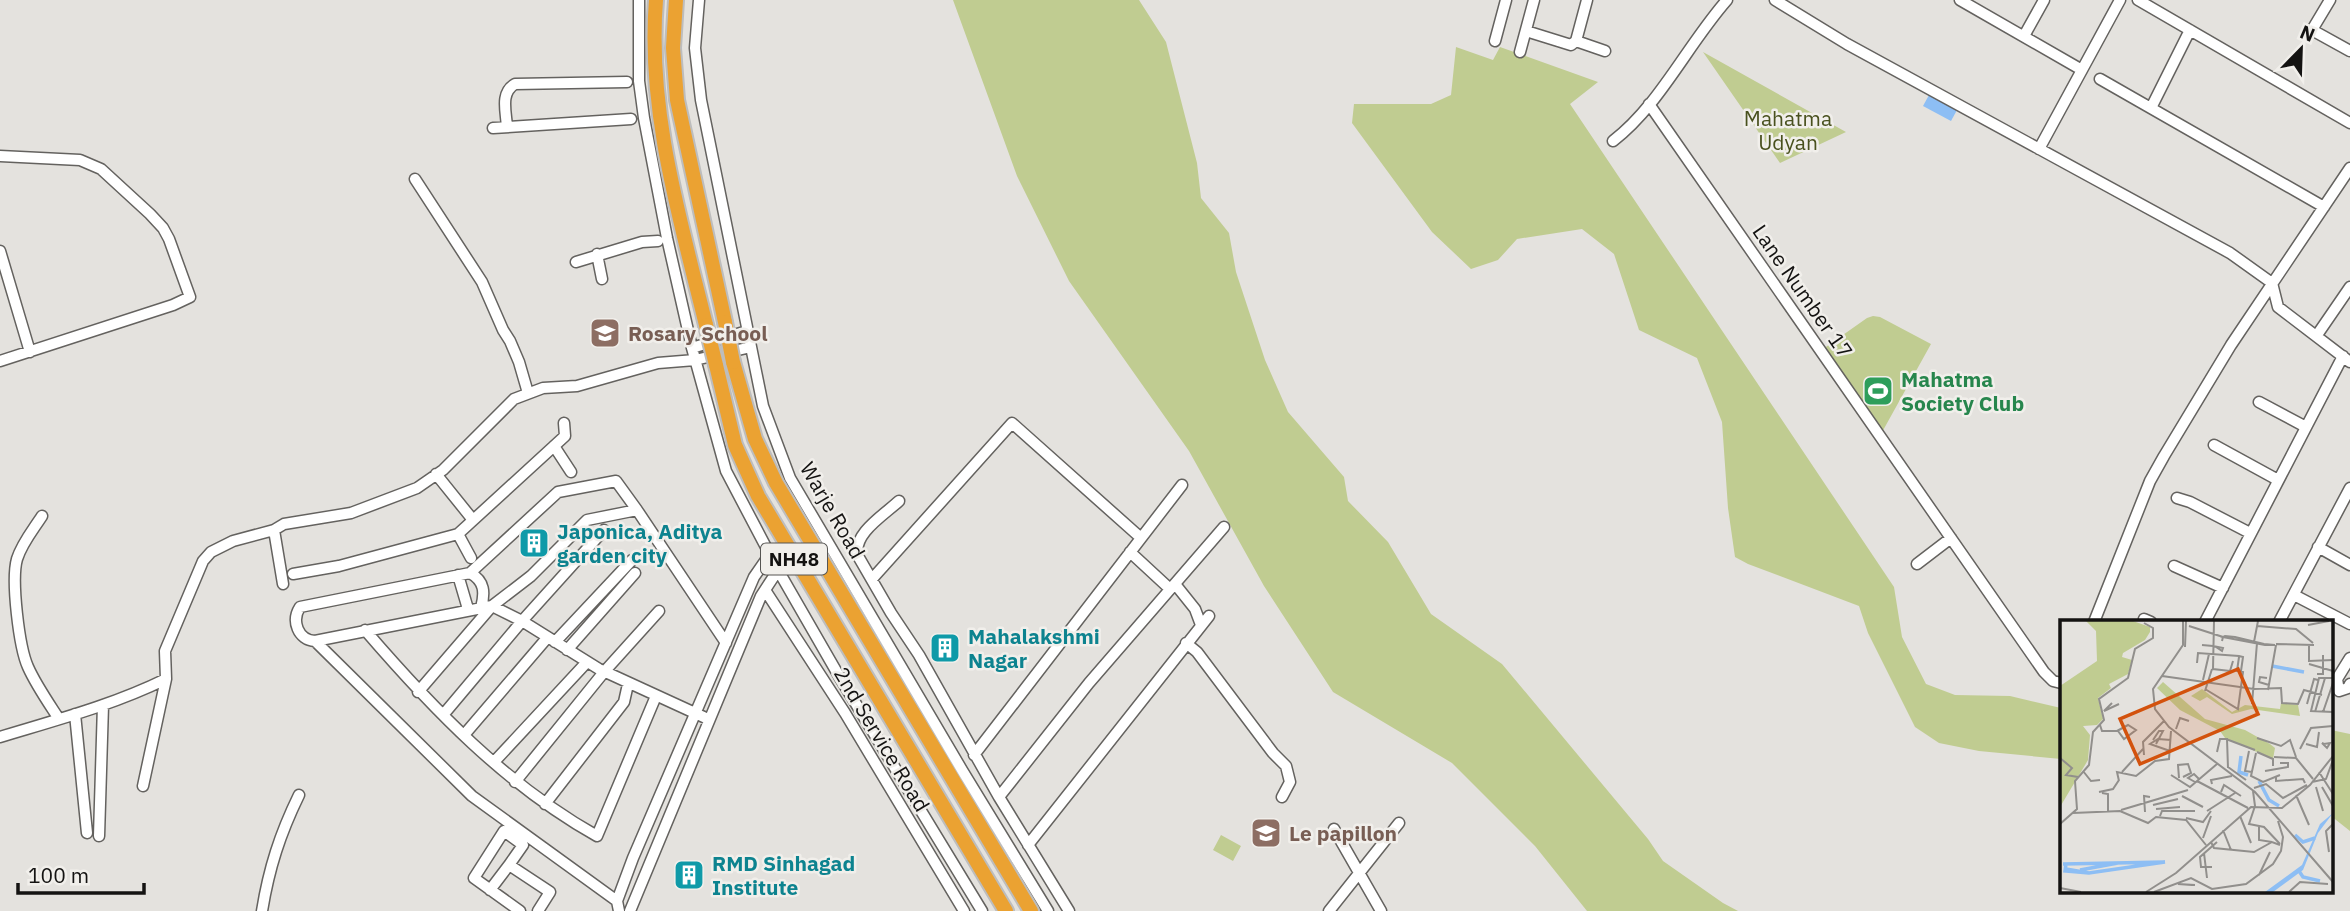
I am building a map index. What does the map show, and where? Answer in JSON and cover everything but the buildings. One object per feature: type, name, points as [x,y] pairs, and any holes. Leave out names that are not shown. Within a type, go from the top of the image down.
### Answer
[{"type":"highway","name":"NH48","points":[[656,0],[655,83],[678,209],[735,444],[758,496],[814,593],[1006,911]]},
{"type":"highway","name":"NH48","points":[[676,0],[673,48],[677,100],[733,362],[755,439],[776,483],[1031,911]]},
{"type":"street","points":[[639,0],[638,48],[644,118],[692,348],[726,471],[778,570],[982,911]]},
{"type":"street","name":"Warje Road","points":[[699,0],[695,48],[701,100],[763,405],[790,478],[1048,911]]},
{"type":"street","points":[[1495,41],[1506,0]]},
{"type":"street","points":[[1520,51],[1534,0]]},
{"type":"street","points":[[1526,31],[1571,45],[1576,41],[1587,0]]},
{"type":"street","points":[[1613,141],[1627,131],[1649,104],[1727,0]]},
{"type":"street","points":[[1775,0],[1847,44],[2230,253],[2272,283],[2278,307],[2347,359],[2306,427],[2206,620]]},
{"type":"street","points":[[2024,36],[2044,0]]},
{"type":"street","points":[[2039,149],[2120,0]]},
{"type":"street","points":[[2138,0],[2350,123]]},
{"type":"street","points":[[2330,0],[2312,30],[2350,51]]},
{"type":"street","points":[[1964,1],[2082,69]]},
{"type":"street","points":[[2151,108],[2190,30]]},
{"type":"street","points":[[1576,41],[1605,51]]},
{"type":"street","points":[[2099,79],[2324,207]]},
{"type":"street","points":[[507,127],[505,95],[508,88],[515,84],[626,82]]},
{"type":"street","name":"Lane Number 17","points":[[1649,104],[2044,672],[2053,681],[2060,683]]},
{"type":"street","points":[[493,128],[631,119]]},
{"type":"street","points":[[0,156],[80,160],[101,169],[163,228],[190,297],[173,305],[0,361]]},
{"type":"street","points":[[2096,620],[2150,481],[2164,456],[2272,283],[2350,168]]},
{"type":"street","points":[[415,179],[482,282],[519,362],[528,393]]},
{"type":"street","points":[[576,262],[642,242],[658,241]]},
{"type":"street","points":[[0,251],[30,352]]},
{"type":"street","points":[[597,254],[602,279]]},
{"type":"street","points":[[2317,335],[2350,287]]},
{"type":"street","points":[[692,348],[747,331]]},
{"type":"street","points":[[143,786],[166,678],[165,651],[203,561],[211,552],[233,541],[274,530],[284,524],[351,513],[417,488],[492,424],[514,399],[528,393],[542,388],[577,386],[658,363],[695,360],[751,347]]},
{"type":"street","points":[[2259,402],[2306,427]]},
{"type":"street","points":[[293,574],[339,566],[458,534],[565,436],[564,422]]},
{"type":"street","points":[[872,579],[1012,423],[1141,538]]},
{"type":"street","points":[[2214,445],[2278,480]]},
{"type":"street","points":[[554,446],[571,472]]},
{"type":"street","points":[[436,474],[473,520]]},
{"type":"street","points":[[708,719],[604,672],[522,621],[486,607],[315,641],[307,640],[298,632],[296,615],[300,607],[470,573],[558,492],[616,481],[723,639]]},
{"type":"street","points":[[974,755],[1182,485]]},
{"type":"street","points":[[2280,620],[2318,547],[2346,505],[2350,488]]},
{"type":"street","points":[[2177,498],[2250,533]]},
{"type":"street","points":[[899,501],[859,539],[856,549],[858,556],[1069,911]]},
{"type":"street","points":[[418,692],[486,607],[531,576],[587,520],[637,510]]},
{"type":"street","points":[[42,516],[18,556],[15,569],[16,593],[21,648],[28,668],[59,719]]},
{"type":"street","points":[[999,797],[1089,683],[1224,527]]},
{"type":"street","points":[[274,530],[283,583]]},
{"type":"street","points":[[443,715],[522,621],[604,530]]},
{"type":"street","points":[[458,534],[471,558]]},
{"type":"street","points":[[1917,564],[1951,538]]},
{"type":"street","points":[[2318,547],[2350,565]]},
{"type":"street","points":[[1130,552],[1195,609],[1201,625]]},
{"type":"street","points":[[315,641],[472,796],[618,906],[723,639],[754,577],[770,554]]},
{"type":"street","points":[[464,735],[551,640],[632,560]]},
{"type":"street","points":[[2174,566],[2223,588]]},
{"type":"street","points":[[630,911],[708,719],[765,590],[778,570]]},
{"type":"street","points":[[470,573],[478,577],[484,588],[486,607]]},
{"type":"street","points":[[567,650],[635,573]]},
{"type":"street","points":[[458,576],[468,609]]},
{"type":"street","name":"2nd Service Road","points":[[765,590],[845,713],[964,911]]},
{"type":"street","points":[[2294,595],[2350,624]]},
{"type":"street","points":[[515,782],[604,672],[659,611]]},
{"type":"street","points":[[1028,845],[1209,616]]},
{"type":"street","points":[[365,630],[418,692],[515,782],[597,836],[656,696]]},
{"type":"street","points":[[1186,643],[1197,652],[1273,753],[1286,766],[1290,782],[1282,797]]},
{"type":"street","points":[[2350,658],[2337,679],[2339,691],[2350,698]]},
{"type":"street","points":[[494,762],[587,662]]},
{"type":"street","points":[[0,737],[75,715],[142,691],[166,678]]},
{"type":"street","points":[[545,804],[624,702],[628,684]]},
{"type":"street","points":[[2339,691],[2348,688],[2350,684]]},
{"type":"street","points":[[845,713],[852,696]]},
{"type":"street","points":[[99,836],[103,705]]},
{"type":"street","points":[[75,715],[87,833]]},
{"type":"street","points":[[262,911],[272,857],[281,830],[299,795]]},
{"type":"street","points":[[1329,911],[1399,823]]},
{"type":"street","points":[[1334,829],[1381,911]]},
{"type":"street","points":[[490,890],[523,845],[504,831],[474,878],[490,890],[520,911]]},
{"type":"street","points":[[509,865],[550,892],[538,911]]},
{"type":"street","points":[[1042,901],[1055,889]]},
{"type":"green space","points":[[953,0],[1139,0],[1166,42],[1197,163],[1201,198],[1229,233],[1236,272],[1265,360],[1288,412],[1344,477],[1348,501],[1388,542],[1431,614],[1502,664],[1648,839],[1663,861],[1738,911],[1587,911],[1535,846],[1452,763],[1333,692],[1264,586],[1189,451],[1069,281],[1017,176]]},
{"type":"green space","points":[[1456,47],[1493,60],[1500,47],[1598,82],[1570,104],[1894,587],[1902,637],[1926,684],[1955,695],[2010,696],[2060,708],[2060,759],[1979,751],[1939,743],[1915,727],[1868,633],[1859,606],[1735,557],[1728,508],[1722,422],[1697,358],[1639,330],[1614,254],[1582,229],[1517,239],[1498,260],[1471,269],[1432,232],[1352,123],[1354,104],[1431,104],[1451,95]]},
{"type":"green space","name":"Mahatma Udyan","points":[[1703,52],[1846,132],[1780,163]]},
{"type":"green space","name":"Mahatma Society Club","points":[[1873,316],[1880,317],[1931,344],[1881,434],[1823,349]]},
{"type":"green space","points":[[2332,730],[2350,734],[2350,831],[2332,817]]},
{"type":"green space","points":[[1221,835],[1241,846],[1233,861],[1213,850]]},
{"type":"water","points":[[1929,95],[1957,110],[1951,121],[1923,106]]},
{"type":"place","name":"Rosary School","points":[[605,333]]},
{"type":"place","name":"Mahatma Society Club","points":[[1878,391]]},
{"type":"place","name":"Japonica, Aditya garden city","points":[[534,543]]},
{"type":"place","name":"Mahalakshmi Nagar","points":[[945,648]]},
{"type":"place","name":"Le papillon","points":[[1266,833]]},
{"type":"place","name":"RMD Sinhagad Institute","points":[[689,875]]}]
